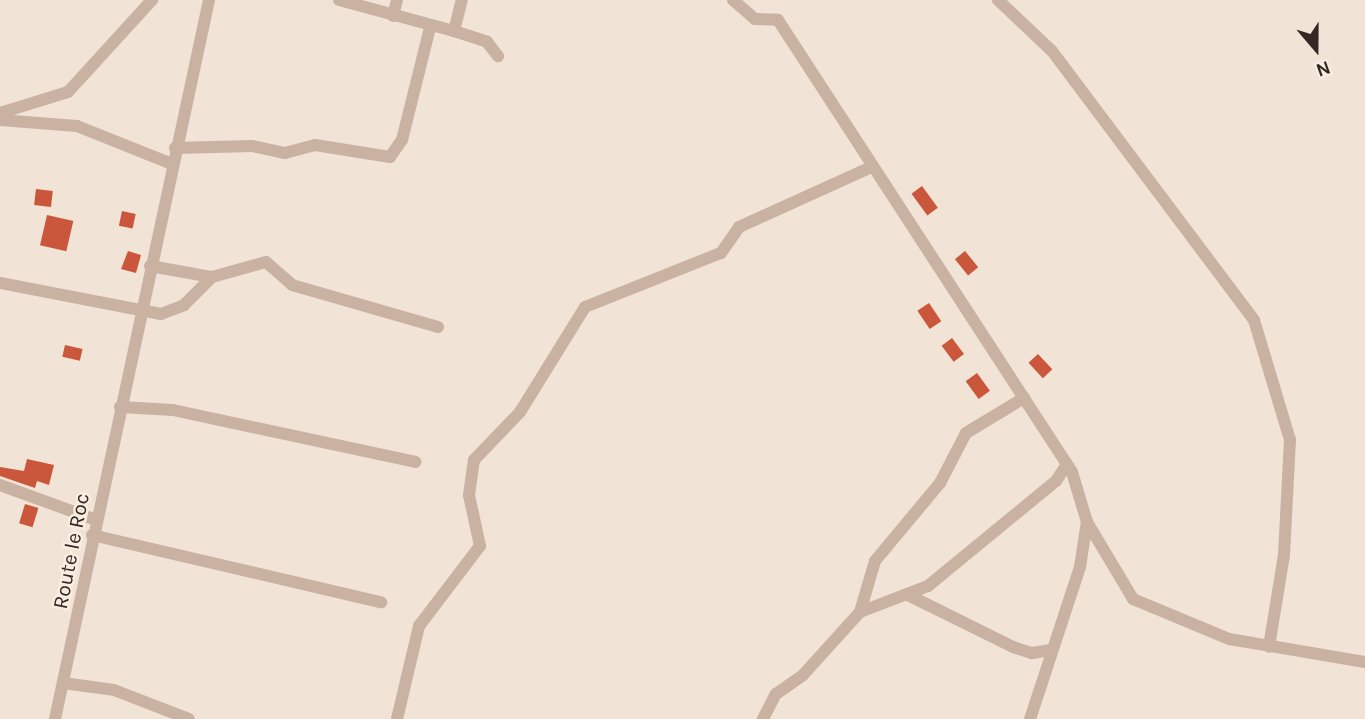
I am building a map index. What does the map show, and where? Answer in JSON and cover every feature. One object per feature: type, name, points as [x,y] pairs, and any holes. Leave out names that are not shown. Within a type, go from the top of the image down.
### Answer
[{"type":"street","points":[[0,113],[68,92],[152,0]]},
{"type":"street","name":"Route le Roc","points":[[54,719],[209,0]]},
{"type":"street","points":[[339,0],[487,42],[498,56]]},
{"type":"street","points":[[393,16],[397,0]]},
{"type":"street","points":[[454,31],[462,0]]},
{"type":"street","points":[[733,0],[755,19],[778,20],[869,168],[1067,464],[1087,522],[1140,606],[1269,647],[1365,662]]},
{"type":"street","points":[[998,0],[1052,51],[1254,320],[1290,440],[1284,555],[1269,647]]},
{"type":"street","points":[[175,148],[253,146],[285,153],[316,145],[390,157],[402,140],[430,28]]},
{"type":"street","points":[[0,120],[77,126],[172,164]]},
{"type":"street","points":[[397,719],[423,617],[480,546],[469,495],[474,460],[520,412],[585,307],[721,253],[739,227],[869,168]]},
{"type":"street","points":[[150,266],[212,277],[266,262],[292,285],[438,327]]},
{"type":"street","points":[[0,283],[140,314],[184,305],[212,277]]},
{"type":"street","points":[[763,719],[776,694],[803,675],[860,612],[875,561],[940,483],[965,433],[1024,398]]},
{"type":"street","points":[[120,407],[173,410],[415,463]]},
{"type":"street","points":[[860,612],[908,595],[988,537],[1067,464]]},
{"type":"street","points":[[0,485],[96,520]]},
{"type":"street","points":[[1030,719],[1080,568],[1087,522]]},
{"type":"street","points":[[92,535],[381,602]]},
{"type":"street","points":[[908,595],[1013,647],[1032,653],[1051,650]]},
{"type":"street","points":[[63,683],[114,690],[189,719]]},
{"type":"building","points":[[922,186],[938,208],[927,215],[911,194]]},
{"type":"building","points":[[36,189],[53,191],[51,207],[34,205]]},
{"type":"building","points":[[122,211],[136,214],[133,229],[119,226]]},
{"type":"building","points":[[47,215],[73,221],[66,251],[40,245]]},
{"type":"building","points":[[128,251],[141,255],[136,273],[121,269]]},
{"type":"building","points":[[965,251],[978,267],[968,276],[955,259]]},
{"type":"building","points":[[929,303],[941,321],[930,329],[917,311]]},
{"type":"building","points":[[952,338],[964,354],[954,362],[942,346]]},
{"type":"building","points":[[65,345],[83,349],[80,361],[62,357]]},
{"type":"building","points":[[1038,354],[1052,369],[1043,378],[1028,363]]},
{"type":"building","points":[[977,373],[990,391],[979,399],[966,381]]},
{"type":"building","points":[[27,459],[54,465],[49,485],[37,481],[35,488],[0,476],[0,467],[24,471]]},
{"type":"building","points":[[25,504],[38,508],[33,527],[19,523]]}]
